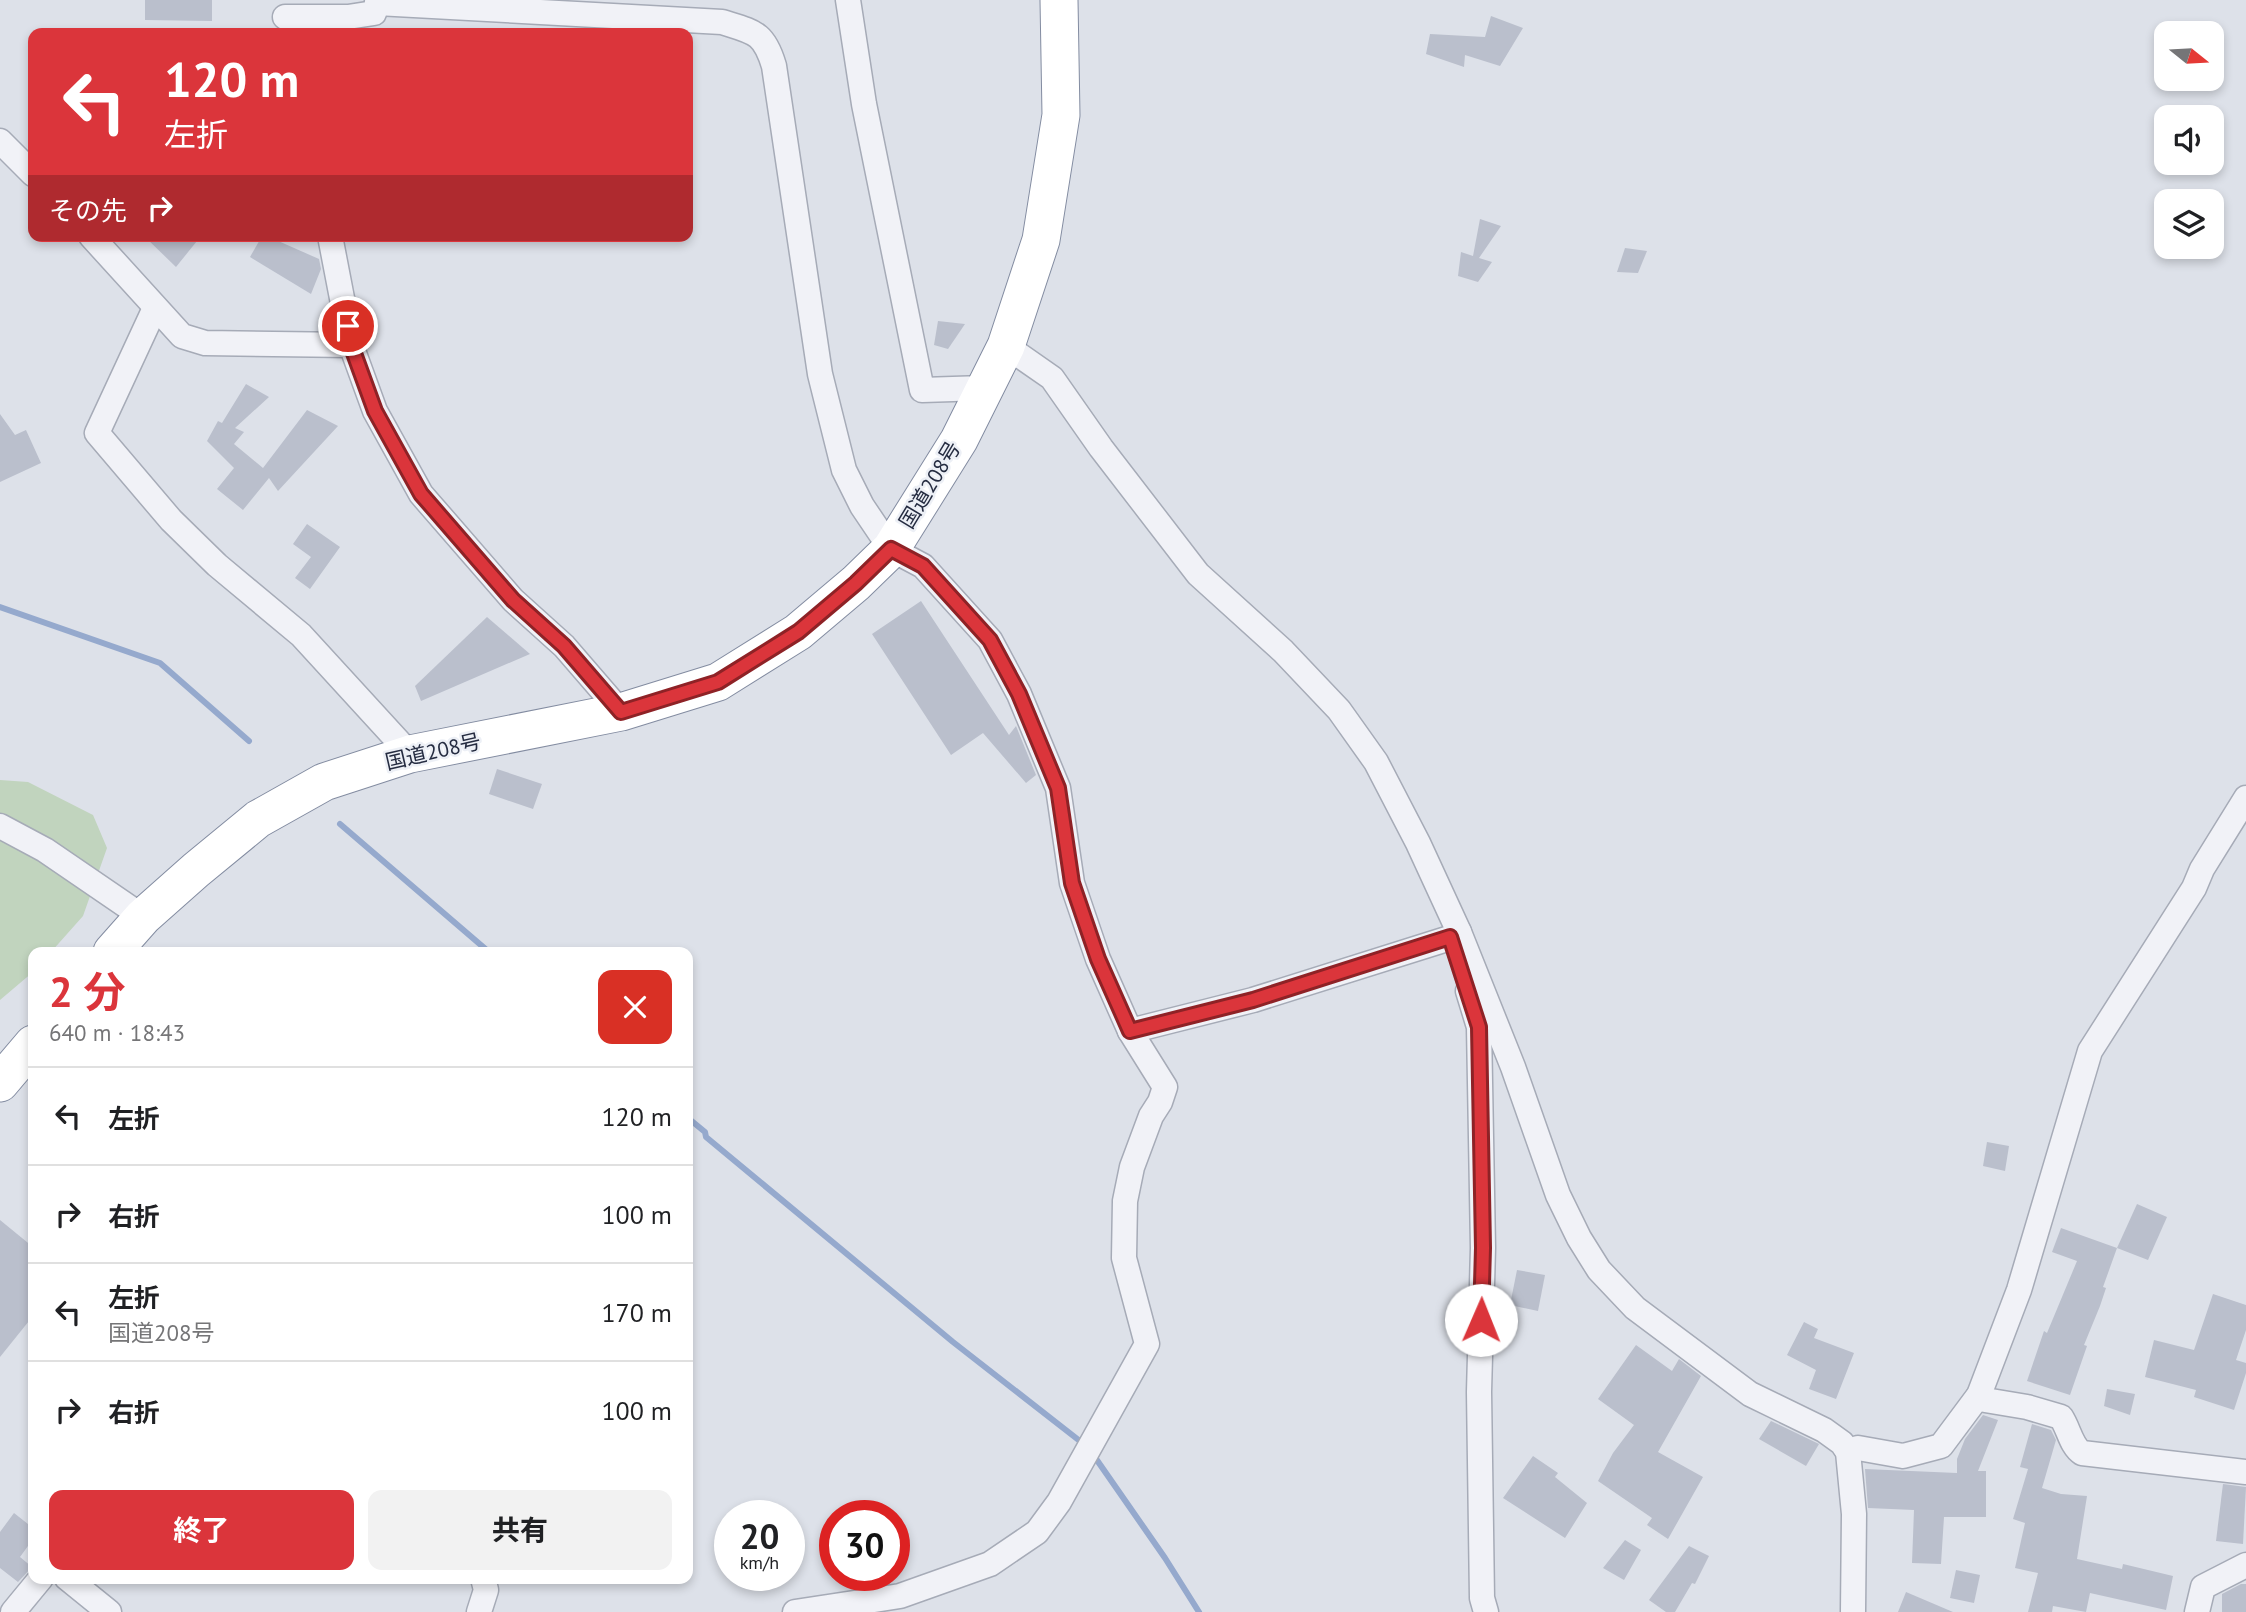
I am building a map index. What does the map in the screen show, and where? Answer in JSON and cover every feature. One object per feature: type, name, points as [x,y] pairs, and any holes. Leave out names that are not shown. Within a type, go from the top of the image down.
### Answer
[{"type":"highway","name":"国道208号","points":[[116,947],[143,917],[258,819],[324,782],[410,754],[621,712],[718,682],[798,632],[891,549],[959,440],[1006,346],[1041,240],[1061,115],[1059,0]]},
{"type":"highway","points":[[0,1083],[28,1050]]},
{"type":"street","points":[[849,0],[864,104],[922,390],[985,388]]},
{"type":"street","points":[[284,17],[348,17],[374,13],[377,2],[722,22],[757,33],[770,52],[774,66],[820,374],[844,470],[862,506],[891,549],[923,566],[990,640],[1019,694],[1058,788],[1072,883],[1098,959],[1130,1031],[1165,1087],[1132,1167],[1125,1201],[1124,1258],[1147,1344],[1059,1502],[1037,1532],[990,1564],[903,1604],[795,1612]]},
{"type":"street","points":[[0,141],[28,169]]},
{"type":"street","points":[[96,242],[182,336],[205,343],[351,345]]},
{"type":"street","points":[[331,242],[351,345],[375,411],[421,494],[513,600],[564,646],[621,712]]},
{"type":"street","points":[[155,308],[97,433],[171,520],[218,565],[301,635],[410,754]]},
{"type":"street","points":[[1006,346],[1052,378],[1101,448],[1198,574],[1283,651],[1339,710],[1376,762],[1418,843],[1513,1067],[1558,1195],[1579,1238],[1599,1269],[1635,1308],[1750,1394],[1824,1430],[1842,1443],[1847,1452],[1854,1514],[1853,1612]]},
{"type":"street","points":[[1847,1452],[1858,1448],[1903,1455],[1941,1446],[1979,1395],[2019,1290],[2090,1051],[2194,888],[2202,869],[2246,798]]},
{"type":"street","points":[[0,826],[45,850],[143,917]]},
{"type":"street","points":[[1130,1031],[1253,1000],[1455,935]]},
{"type":"street","points":[[1455,935],[1479,1027],[1483,1248],[1479,1392],[1482,1598],[1486,1612]]},
{"type":"street","points":[[1979,1395],[1985,1400],[2027,1407],[2062,1417],[2075,1449],[2082,1453],[2246,1472]]},
{"type":"street","points":[[2197,1612],[2203,1587],[2246,1565]]},
{"type":"street","points":[[13,1612],[36,1584]]},
{"type":"street","points":[[74,1584],[109,1612]]},
{"type":"street","points":[[479,1612],[486,1590],[484,1584]]},
{"type":"green space","points":[[0,780],[28,782],[93,815],[107,848],[83,916],[55,947],[28,947],[28,976],[0,1000]]},
{"type":"building","points":[[145,0],[212,0],[212,21],[145,20]]},
{"type":"building","points":[[1491,16],[1523,28],[1500,66],[1465,55],[1464,67],[1426,54],[1430,34],[1485,37]]},
{"type":"building","points":[[1480,219],[1501,226],[1479,258],[1492,262],[1478,282],[1458,276],[1461,252],[1473,256]]},
{"type":"building","points":[[150,242],[196,242],[176,267]]},
{"type":"building","points":[[259,242],[281,242],[319,259],[321,269],[311,294],[250,257]]},
{"type":"building","points":[[1625,248],[1647,251],[1638,273],[1617,272]]},
{"type":"building","points":[[938,321],[965,324],[948,349],[934,345]]},
{"type":"building","points":[[246,384],[269,397],[235,428],[244,432],[234,444],[263,468],[307,410],[338,426],[278,491],[269,478],[243,510],[217,489],[234,468],[207,441],[218,421],[222,423]]},
{"type":"building","points":[[0,414],[15,435],[26,430],[41,463],[0,482]]},
{"type":"building","points":[[307,524],[340,547],[310,589],[295,578],[311,557],[293,544]]},
{"type":"building","points":[[921,601],[1009,735],[1016,726],[1036,775],[1026,783],[983,733],[951,755],[872,634]]},
{"type":"building","points":[[487,617],[530,654],[421,701],[415,686]]},
{"type":"building","points":[[497,769],[542,784],[533,809],[489,794]]},
{"type":"building","points":[[1987,1142],[2009,1146],[2005,1171],[1983,1166]]},
{"type":"building","points":[[2137,1204],[2167,1217],[2148,1260],[2117,1248]]},
{"type":"building","points":[[0,1220],[28,1243],[28,1322],[0,1357]]},
{"type":"building","points":[[2061,1228],[2117,1248],[2070,1395],[2027,1381],[2044,1331],[2047,1333],[2077,1261],[2052,1252]]},
{"type":"building","points":[[1517,1270],[1545,1275],[1538,1311],[1510,1305]]},
{"type":"building","points":[[2213,1294],[2246,1305],[2246,1330],[2236,1360],[2246,1363],[2246,1373],[2234,1410],[2194,1397],[2196,1390],[2145,1377],[2154,1340],[2194,1350]]},
{"type":"building","points":[[1804,1322],[1818,1329],[1814,1338],[1854,1353],[1836,1399],[1809,1389],[1816,1370],[1787,1355]]},
{"type":"building","points":[[1636,1345],[1672,1371],[1679,1359],[1701,1376],[1658,1452],[1703,1477],[1668,1539],[1647,1525],[1652,1518],[1598,1481],[1613,1453],[1634,1425],[1598,1399]]},
{"type":"building","points":[[2107,1389],[2135,1394],[2130,1415],[2104,1406]]},
{"type":"building","points":[[1983,1415],[1998,1420],[1978,1471],[1986,1471],[1986,1517],[1944,1517],[1941,1564],[1912,1563],[1914,1510],[1868,1508],[1865,1469],[1957,1473],[1957,1459],[1965,1439]]},
{"type":"building","points":[[1771,1421],[1819,1444],[1806,1466],[1759,1439]]},
{"type":"building","points":[[2032,1424],[2051,1430],[2056,1440],[2042,1488],[2061,1494],[2087,1496],[2077,1559],[2122,1569],[2123,1564],[2173,1576],[2166,1610],[2090,1593],[2086,1612],[2053,1606],[2052,1612],[2028,1612],[2038,1573],[2015,1568],[2025,1523],[2013,1519],[2028,1469],[2020,1467]]},
{"type":"building","points":[[1533,1456],[1558,1473],[1555,1477],[1587,1503],[1565,1538],[1503,1498]]},
{"type":"building","points":[[2223,1484],[2246,1487],[2243,1544],[2216,1541]]},
{"type":"building","points":[[14,1513],[28,1524],[28,1546],[20,1557],[28,1564],[28,1571],[18,1582],[0,1568],[0,1532]]},
{"type":"building","points":[[1625,1540],[1641,1550],[1624,1580],[1603,1568]]},
{"type":"building","points":[[1689,1546],[1709,1556],[1695,1584],[1692,1583],[1675,1612],[1666,1612],[1649,1600]]},
{"type":"building","points":[[1956,1570],[1980,1575],[1974,1603],[1950,1598]]},
{"type":"building","points":[[2246,1584],[2246,1612],[2222,1612],[2222,1594]]},
{"type":"building","points":[[1906,1592],[1953,1612],[1898,1612]]},
{"type":"waterway","points":[[0,607],[160,663],[249,741]]},
{"type":"waterway","points":[[340,824],[483,947]]},
{"type":"waterway","points":[[693,1122],[705,1132],[706,1137],[953,1342],[1085,1445]]},
{"type":"waterway","points":[[1092,1453],[1199,1612]]},
{"type":"route","points":[[348,326],[351,345],[375,411],[421,494],[513,600],[564,646],[621,712],[718,682],[798,632],[891,549],[923,566],[990,640],[1019,694],[1058,788],[1072,883],[1098,959],[1130,1031],[1253,1000],[1450,937],[1479,1027],[1483,1248],[1481,1320]]}]
